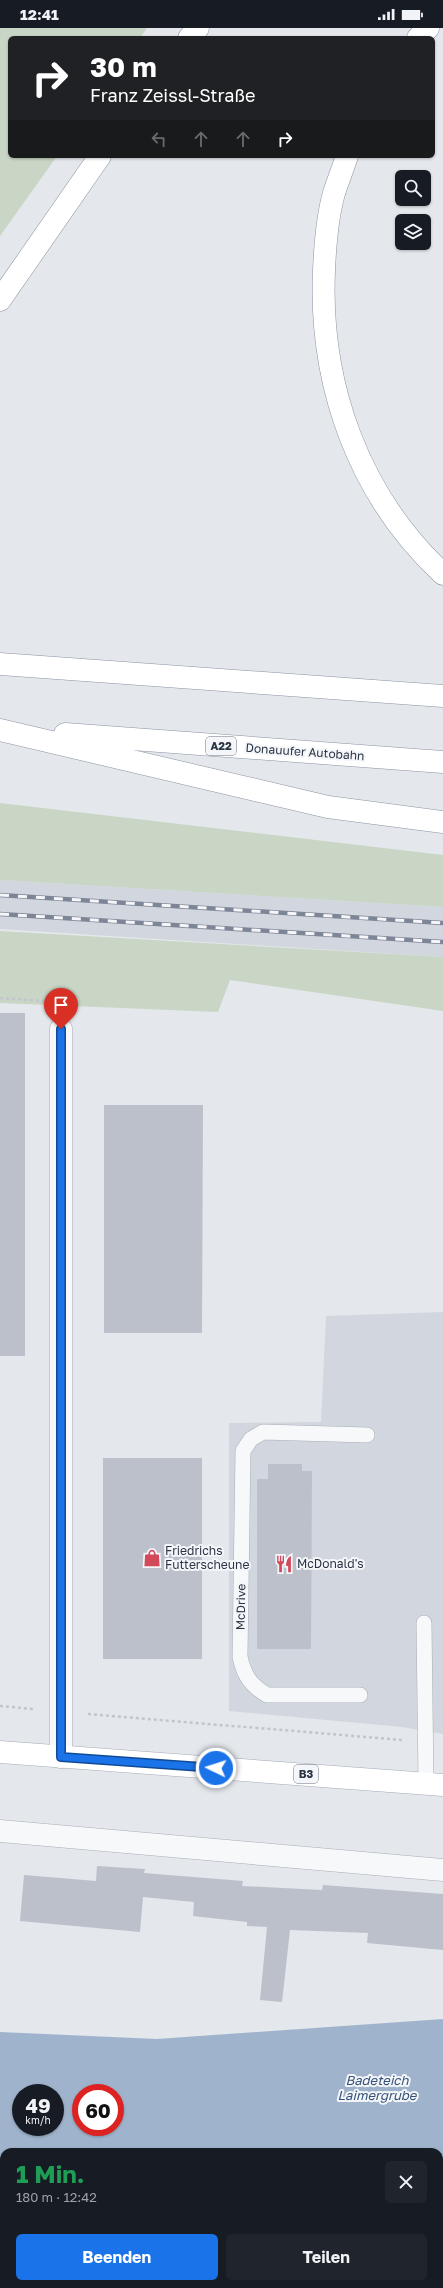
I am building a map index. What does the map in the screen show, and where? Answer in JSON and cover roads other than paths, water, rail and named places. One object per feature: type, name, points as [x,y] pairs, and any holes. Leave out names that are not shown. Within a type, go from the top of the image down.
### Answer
[{"type":"main road","points":[[191,36],[198,28]]},
{"type":"main road","points":[[420,36],[428,28]]},
{"type":"main road","points":[[0,300],[99,158]]},
{"type":"main road","points":[[346,158],[334,194],[325,247],[322,309],[329,366],[345,422],[370,481],[409,537],[443,574]]},
{"type":"main road","points":[[0,664],[443,696]]},
{"type":"main road","points":[[0,730],[328,807],[443,822]]},
{"type":"main road","name":"Donauufer Autobahn","points":[[0,730],[443,762]]},
{"type":"main road","name":"B3","points":[[0,1752],[434,1784]]},
{"type":"street","points":[[61,1029],[61,1757]]},
{"type":"street","points":[[0,1831],[443,1870]]},
{"type":"lane","name":"McDrive","points":[[360,1695],[267,1694],[254,1687],[244,1674],[240,1657],[243,1451],[251,1439],[263,1432],[367,1435]]},
{"type":"lane","points":[[424,1623],[425,1742],[434,1784]]},
{"type":"water","name":"Badeteich Laimergrube","points":[[443,2019],[443,2148],[0,2148],[0,2032],[157,2039]]},
{"type":"railway","points":[[0,895],[443,923]]},
{"type":"railway","points":[[0,914],[443,942]]},
{"type":"place","name":"Friedrichs Futterscheune","points":[[152,1558]]},
{"type":"place","name":"McDonald's","points":[[284,1564]]}]
